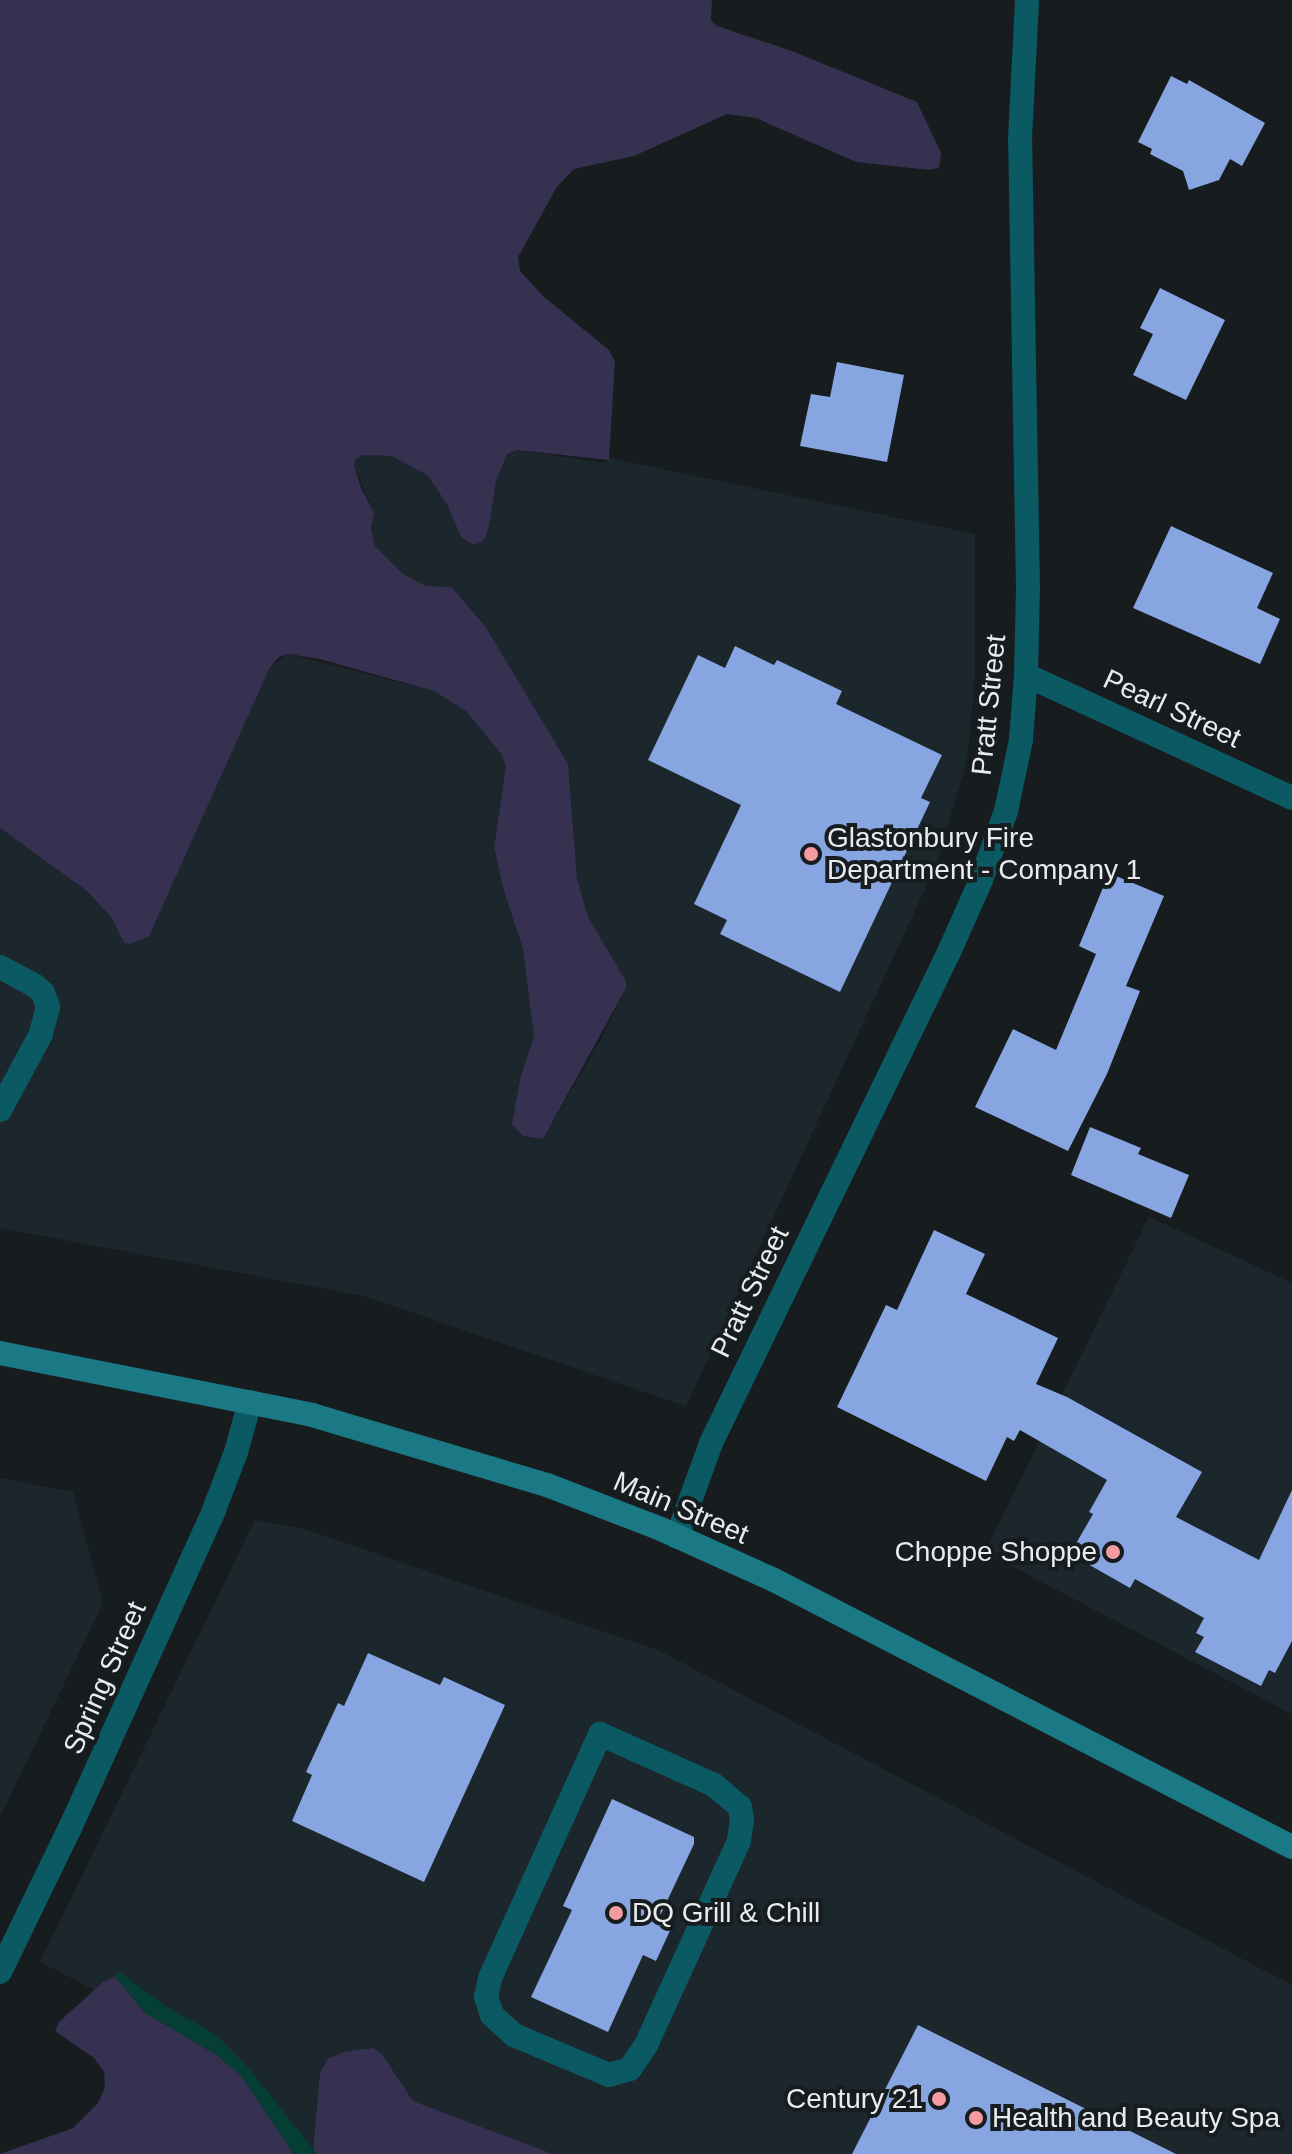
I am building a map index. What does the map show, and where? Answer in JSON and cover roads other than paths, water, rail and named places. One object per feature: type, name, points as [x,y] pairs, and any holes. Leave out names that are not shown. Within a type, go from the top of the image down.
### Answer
[{"type":"main road","name":"Main Street","points":[[0,1353],[250,1402],[431,1448],[547,1485],[774,1580],[1292,1847]]},
{"type":"street","name":"Pratt Street","points":[[677,1537],[711,1443],[981,880],[1009,797],[1021,740],[1028,590],[1020,139],[1027,0]]},
{"type":"street","name":"Pearl Street","points":[[1026,675],[1292,798]]},
{"type":"street","points":[[0,967],[34,985],[43,993],[48,1007],[41,1034],[0,1110]]},
{"type":"street","name":"Spring Street","points":[[1,1970],[70,1828],[214,1510],[236,1452],[250,1402]]},
{"type":"street","points":[[600,1734],[714,1785],[740,1807],[742,1819],[739,1841],[646,2045],[630,2069],[609,2075],[514,2035],[492,2015],[486,1997],[490,1978],[600,1734]]},
{"type":"place","name":"Glastonbury Fire Department - Company 1","points":[[811,854]]},
{"type":"place","name":"Choppe Shoppe","points":[[1113,1552]]},
{"type":"place","name":"DQ Grill & Chill","points":[[616,1913]]},
{"type":"place","name":"Century 21","points":[[939,2099]]},
{"type":"place","name":"Health and Beauty Spa","points":[[976,2118]]}]
